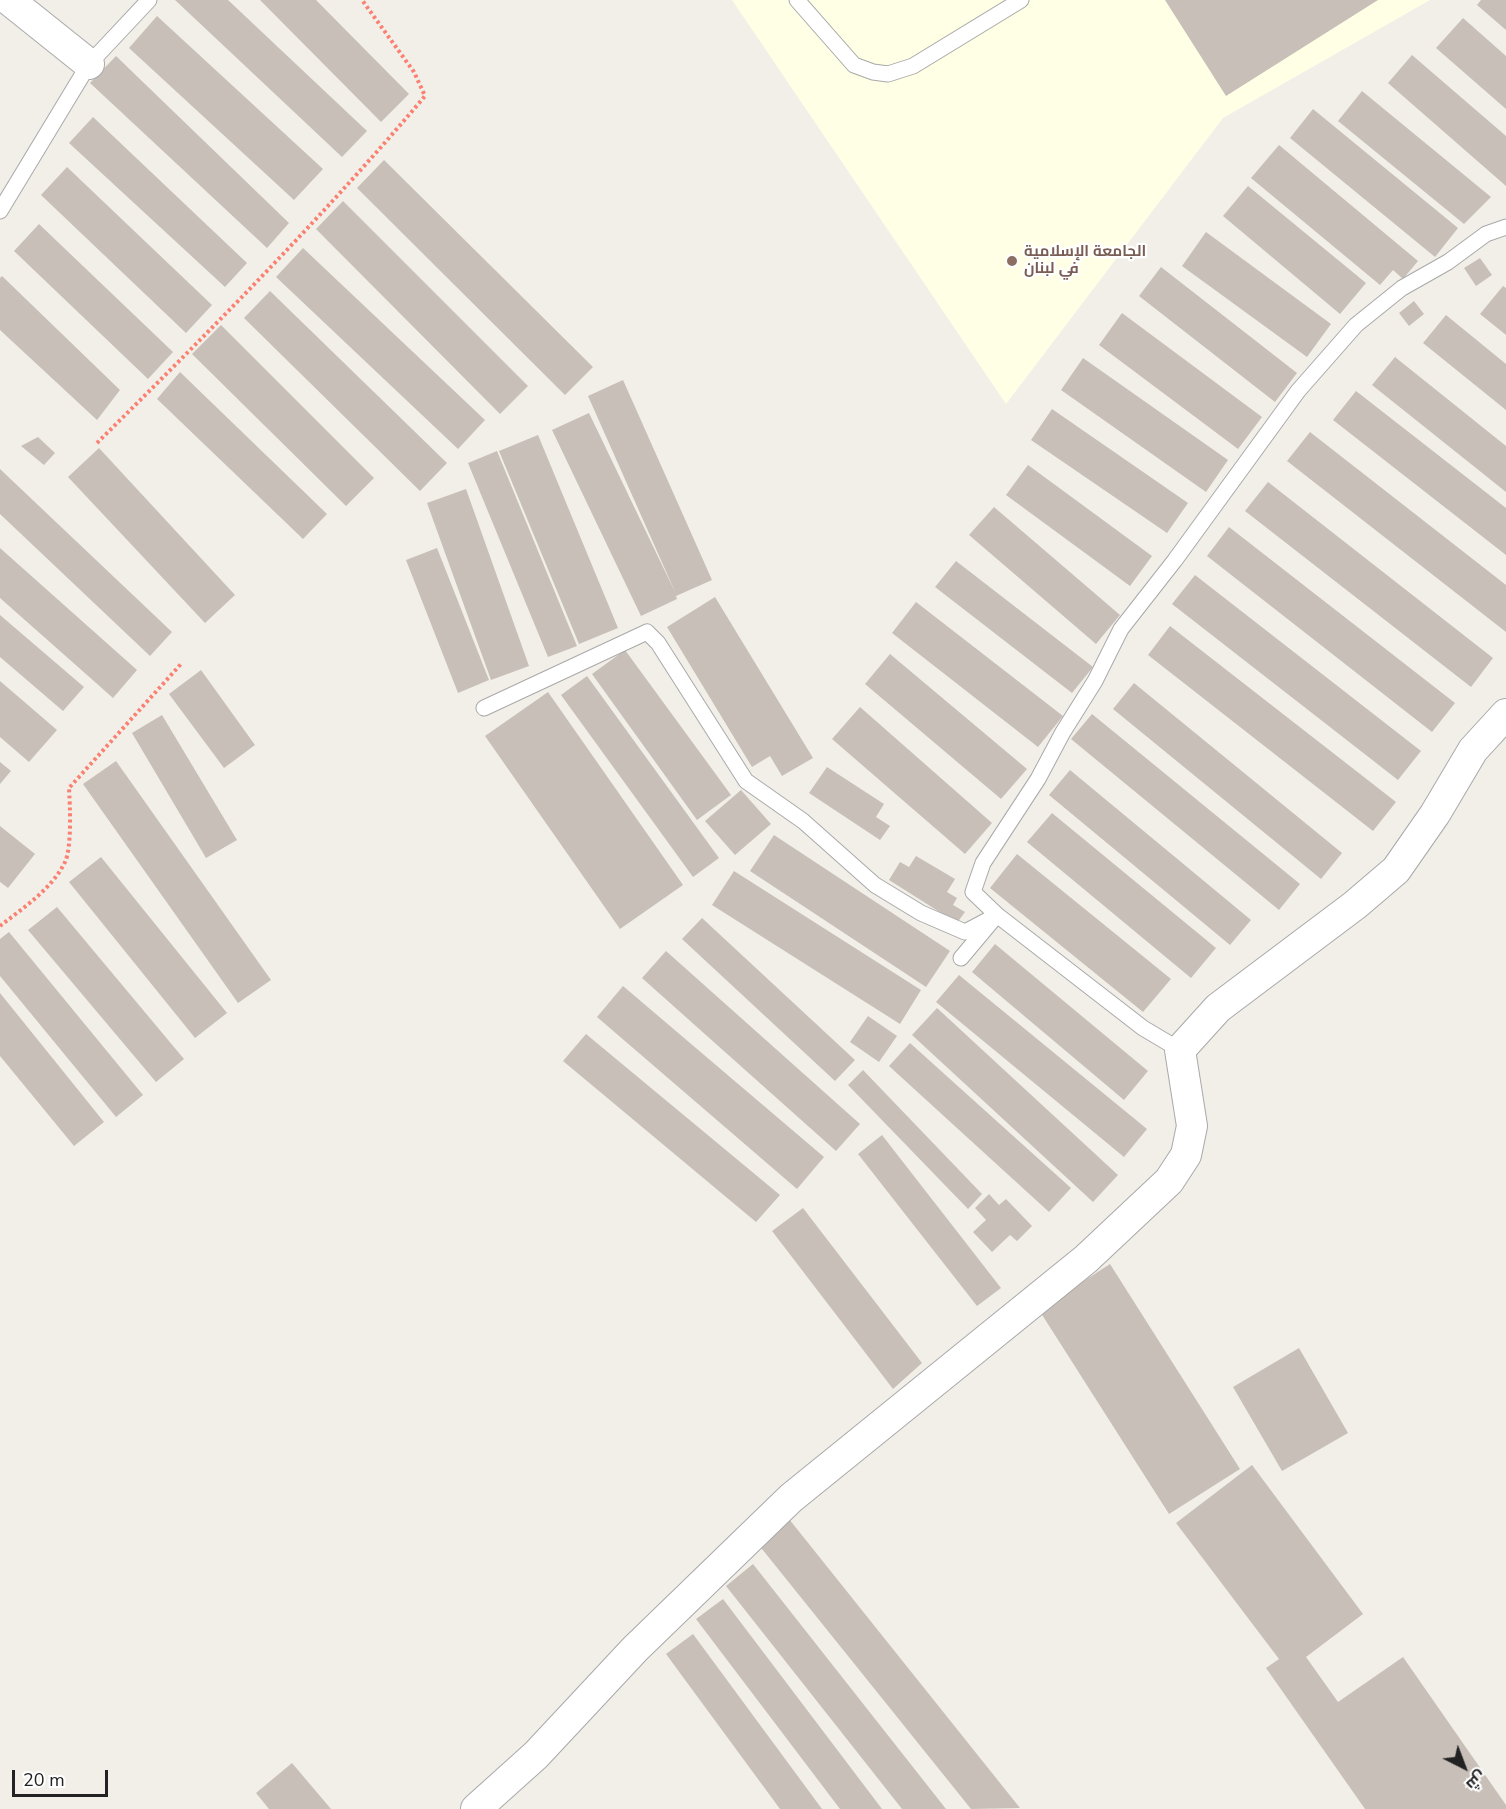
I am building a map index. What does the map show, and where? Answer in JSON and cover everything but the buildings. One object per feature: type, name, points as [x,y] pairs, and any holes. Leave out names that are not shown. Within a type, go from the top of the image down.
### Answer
[{"type":"street","points":[[9,0],[89,64]]},
{"type":"street","points":[[476,1809],[536,1755],[635,1649],[791,1498],[1086,1259],[1169,1181],[1186,1155],[1192,1125],[1180,1050],[1218,1008],[1355,905],[1396,870],[1435,814],[1473,750],[1506,714]]},
{"type":"lane","points":[[0,211],[89,64],[149,0]]},
{"type":"lane","points":[[797,0],[854,65],[873,72],[888,74],[913,66],[1021,0]]},
{"type":"lane","points":[[1180,1050],[1143,1028],[997,915],[974,892],[983,863],[1038,779],[1063,732],[1095,681],[1121,629],[1175,560],[1298,391],[1356,325],[1402,288],[1448,262],[1486,234],[1506,227]]},
{"type":"lane","points":[[484,708],[646,632],[658,643],[746,781],[803,821],[875,885],[921,913],[965,932],[997,915]]},
{"type":"lane","points":[[961,958],[997,915]]},
{"type":"path","points":[[97,443],[374,157],[425,96],[414,72],[362,0]]},
{"type":"path","points":[[0,926],[46,889],[66,861],[70,822],[69,788],[181,664]]},
{"type":"shaded area","name":"الجامعة الإسلامية في لبنان","points":[[732,0],[1430,0],[1223,118],[1006,404]]},
{"type":"place","name":"الجامعة الإسلامية في لبنان","points":[[1012,261]]}]
